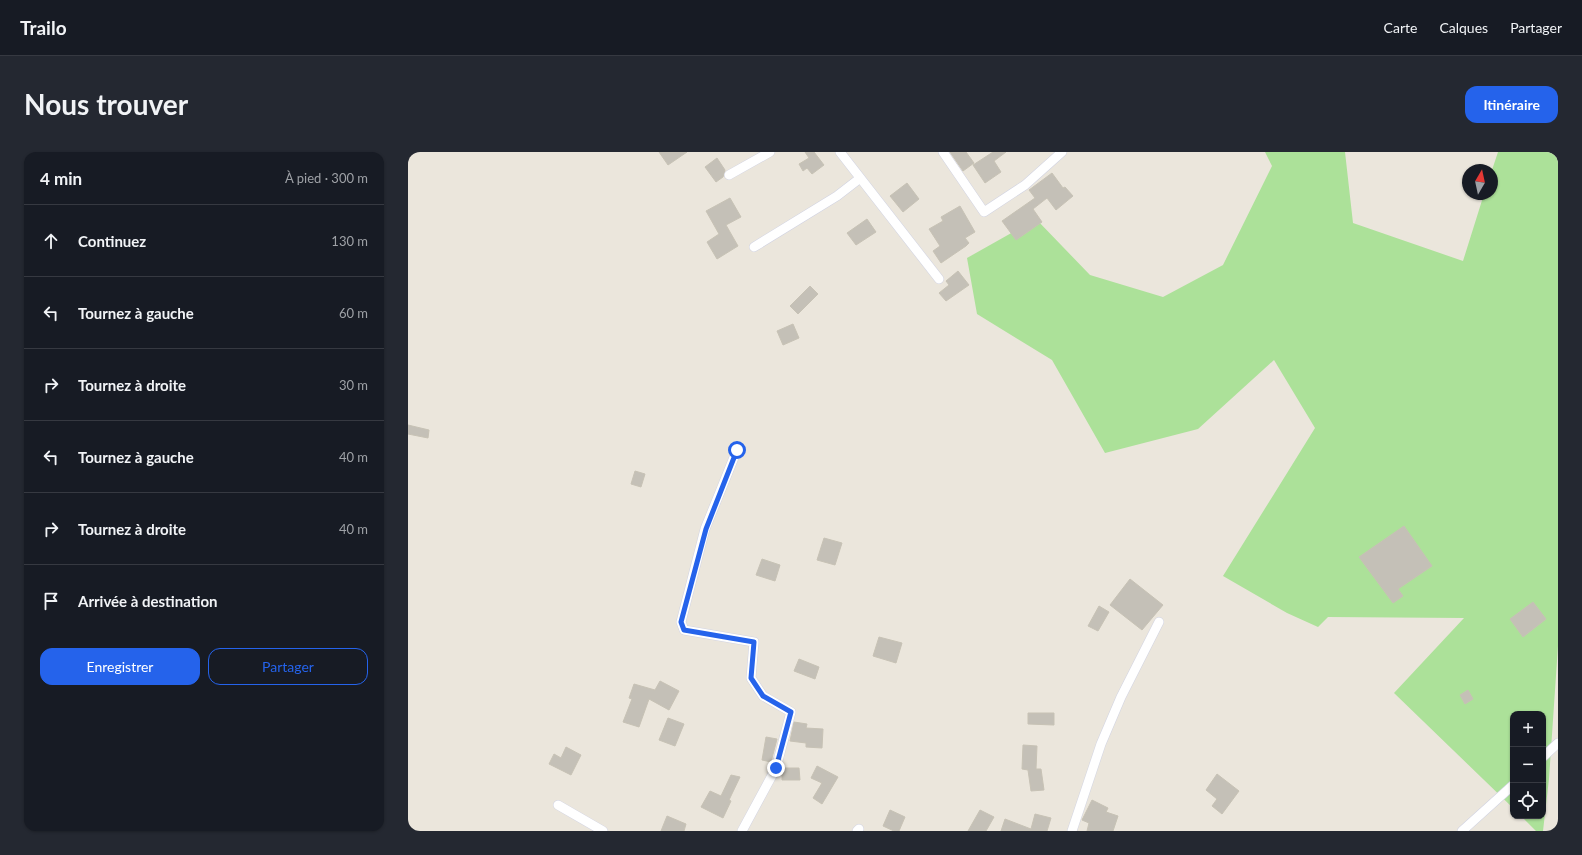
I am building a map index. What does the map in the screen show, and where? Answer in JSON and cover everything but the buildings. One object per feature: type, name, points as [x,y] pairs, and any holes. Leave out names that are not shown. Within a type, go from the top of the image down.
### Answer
[{"type":"street","points":[[729,175],[770,152]]},
{"type":"street","points":[[840,152],[859,179],[939,279]]},
{"type":"street","points":[[943,152],[984,212],[1025,185],[1062,152]]},
{"type":"street","points":[[754,247],[837,196],[859,179]]},
{"type":"street","points":[[737,450],[706,529],[681,622],[684,630],[754,642],[751,678],[763,696],[791,712],[776,768],[742,831]]},
{"type":"street","points":[[1072,831],[1101,744],[1122,697],[1160,622]]},
{"type":"street","points":[[1546,754],[1558,743]]},
{"type":"street","points":[[1462,831],[1510,788]]},
{"type":"street","points":[[558,806],[603,831]]},
{"type":"green space","points":[[1265,152],[1345,152],[1353,223],[1463,261],[1482,200],[1498,200],[1498,164],[1494,164],[1498,152],[1558,152],[1558,646],[1546,805],[1546,711],[1510,711],[1510,805],[1394,693],[1464,618],[1328,617],[1318,627],[1287,613],[1223,576],[1315,428],[1274,360],[1198,429],[1105,453],[1052,360],[977,314],[967,258],[1036,219],[1090,275],[1163,297],[1223,265],[1272,166]]},
{"type":"green space","points":[[1524,819],[1544,819],[1543,831],[1536,831]]},
{"type":"route","points":[[737,450],[706,529],[681,622],[684,630],[706,635],[754,642],[751,678],[763,696],[791,712],[776,768]]}]
